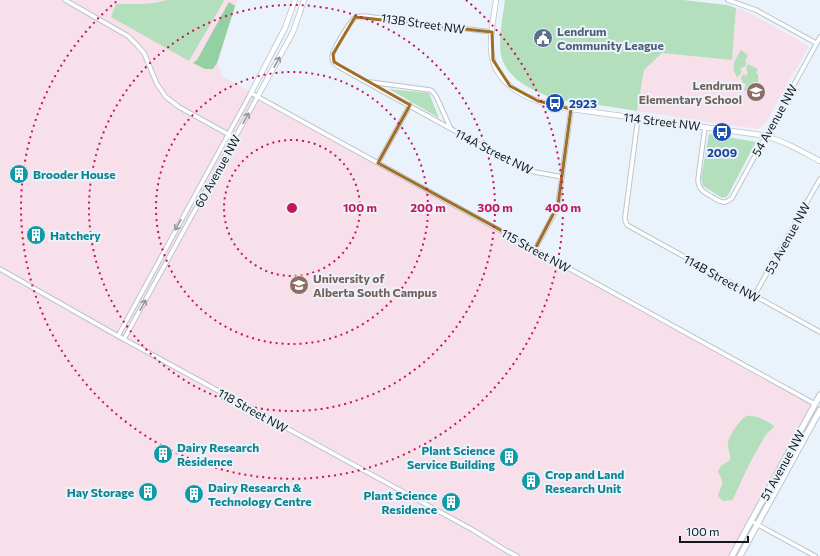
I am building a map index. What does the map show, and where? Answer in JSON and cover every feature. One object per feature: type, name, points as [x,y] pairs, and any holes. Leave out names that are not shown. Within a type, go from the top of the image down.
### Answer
[{"type":"main road","name":"51 Avenue NW","points":[[732,556],[820,395]]},
{"type":"main road","name":"51 Avenue NW","points":[[740,556],[820,409]]},
{"type":"street","points":[[65,0],[128,36],[137,44],[144,53],[159,88],[166,97],[178,107],[235,138]]},
{"type":"street","name":"60 Avenue NW","points":[[118,336],[251,93],[285,28],[295,0]]},
{"type":"street","name":"60 Avenue NW","points":[[124,339],[293,32],[304,0]]},
{"type":"street","points":[[492,32],[496,0]]},
{"type":"street","points":[[728,0],[756,10],[816,43]]},
{"type":"street","name":"113B Street NW","points":[[332,60],[334,51],[355,17],[372,17],[492,32]]},
{"type":"street","name":"114 Street NW","points":[[492,32],[491,50],[496,70],[510,86],[532,99],[551,106],[772,137],[790,145],[820,162]]},
{"type":"street","name":"54 Avenue NW","points":[[705,127],[698,179],[699,187],[704,193],[720,202],[726,202],[732,198],[820,37]]},
{"type":"street","name":"114A Street NW","points":[[332,60],[339,67],[524,168],[535,172],[562,177]]},
{"type":"street","name":"114A Street NW","points":[[367,82],[427,89],[432,91],[436,96],[451,128]]},
{"type":"street","name":"115 Street NW","points":[[251,93],[815,404],[820,409]]},
{"type":"street","points":[[378,163],[410,106]]},
{"type":"street","points":[[535,249],[556,209],[571,109]]},
{"type":"street","name":"114B Street NW","points":[[638,118],[625,217],[629,226],[820,332]]},
{"type":"street","name":"53 Avenue NW","points":[[754,296],[820,179]]},
{"type":"street","name":"118 Street NW","points":[[0,269],[118,336],[473,530],[517,556]]},
{"type":"street","points":[[751,521],[813,556]]},
{"type":"highlighted area","points":[[355,17],[492,32],[493,60],[510,86],[538,101],[571,109],[558,205],[535,249],[378,163],[410,105],[334,62],[333,54]]},
{"type":"shaded area","name":"University of Alberta South Campus","points":[[0,0],[238,0],[227,30],[218,63],[222,76],[815,404],[818,407],[735,556],[0,556]]},
{"type":"shaded area","points":[[736,8],[759,18],[809,46],[765,124],[759,129],[637,111],[644,70],[662,53],[732,60]]},
{"type":"green space","points":[[167,0],[224,1],[189,61],[111,17],[116,4],[161,2]]},
{"type":"green space","points":[[505,0],[683,0],[727,5],[736,8],[732,60],[662,53],[644,70],[637,111],[561,100],[533,90],[524,85],[509,72],[504,64],[501,55],[500,42]]},
{"type":"green space","points":[[229,2],[235,6],[217,63],[213,69],[205,69],[193,63],[197,60]]},
{"type":"green space","points":[[741,50],[748,55],[745,62],[747,63],[744,68],[742,67],[740,70],[742,71],[737,77],[734,70],[734,63]]},
{"type":"green space","points":[[748,64],[758,69],[756,73],[758,74],[758,85],[753,87],[754,90],[751,93],[744,90],[746,84],[743,83],[741,78],[743,74],[746,76],[748,72],[746,71],[746,68]]},
{"type":"green space","points":[[389,89],[429,93],[439,118]]},
{"type":"green space","points":[[709,134],[756,142],[727,197],[722,198],[703,186],[701,178]]},
{"type":"green space","points":[[746,416],[760,418],[774,426],[765,436],[756,452],[733,500],[723,501],[718,496],[722,482],[718,471],[721,466],[730,460],[728,445],[730,436],[740,421]]},
{"type":"place","name":"Lendrum Community League","points":[[543,38]]},
{"type":"place","name":"Lendrum Elementary School","points":[[756,92]]},
{"type":"place","name":"2923","points":[[555,103]]},
{"type":"place","name":"2009","points":[[722,132]]},
{"type":"place","name":"Brooder House","points":[[19,174]]},
{"type":"place","name":"Hatchery","points":[[36,235]]},
{"type":"place","name":"University of Alberta South Campus","points":[[299,285]]},
{"type":"place","name":"Dairy Research Residence","points":[[163,454]]},
{"type":"place","name":"Plant Science Service Building","points":[[509,457]]},
{"type":"place","name":"Crop and Land Research Unit","points":[[531,481]]},
{"type":"place","name":"Hay Storage","points":[[148,492]]},
{"type":"place","name":"Dairy Research & Technology Centre","points":[[194,494]]},
{"type":"place","name":"Plant Science Residence","points":[[451,502]]}]
